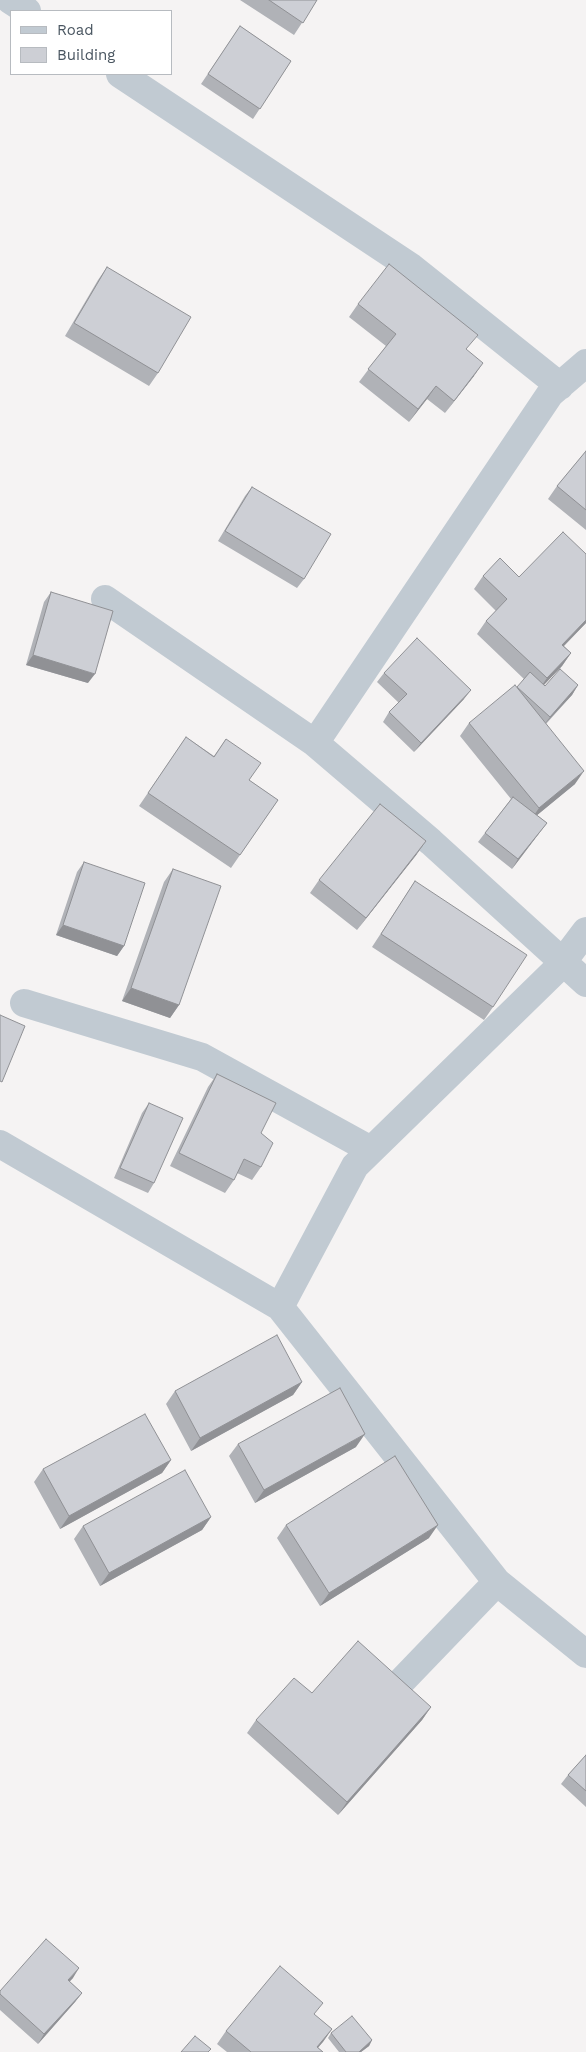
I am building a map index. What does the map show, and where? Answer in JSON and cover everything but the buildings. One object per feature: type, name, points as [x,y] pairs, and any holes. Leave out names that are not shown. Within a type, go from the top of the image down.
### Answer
[{"type":"street","points":[[10,0],[25,10]]},
{"type":"street","points":[[122,75],[411,267],[560,386]]},
{"type":"street","points":[[315,742],[550,394],[586,363]]},
{"type":"street","points":[[105,599],[315,742],[430,842],[586,983]]},
{"type":"street","points":[[280,1307],[355,1166],[563,962],[586,931]]},
{"type":"street","points":[[24,1003],[202,1057],[370,1150]]},
{"type":"street","points":[[0,1144],[280,1307],[497,1582],[586,1654]]},
{"type":"street","points":[[397,1686],[497,1582]]}]
